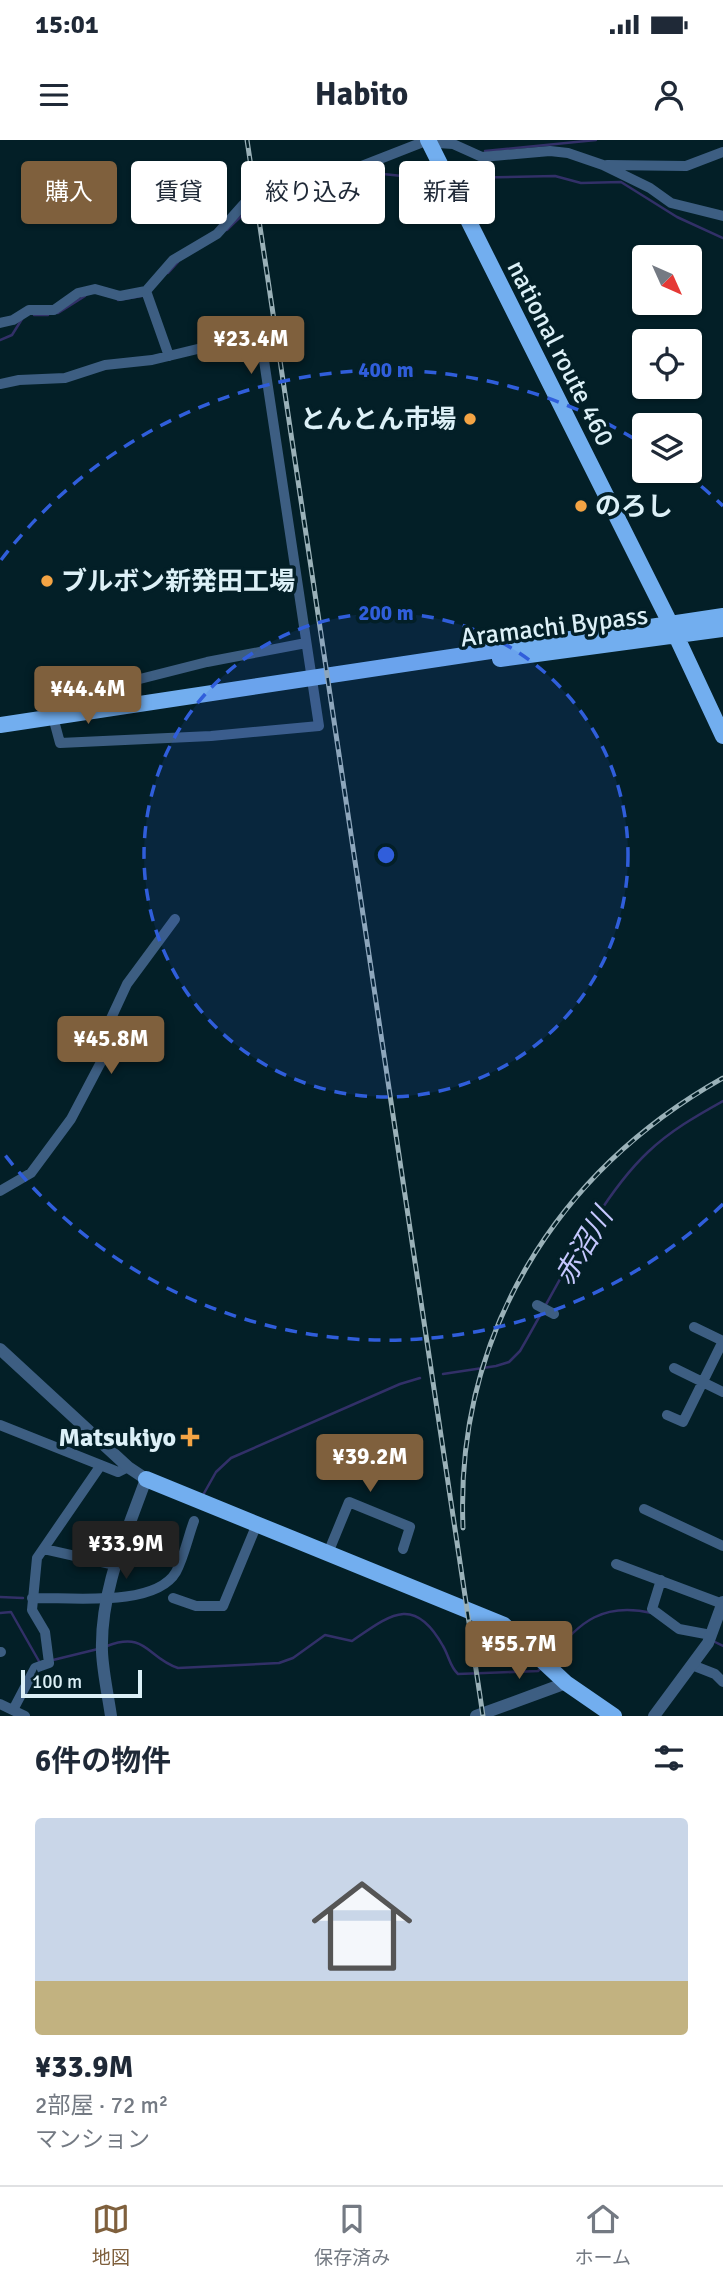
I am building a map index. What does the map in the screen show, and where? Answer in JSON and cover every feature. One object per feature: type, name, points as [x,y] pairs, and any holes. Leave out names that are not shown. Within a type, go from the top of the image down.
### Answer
[{"type":"highway","name":"national route 460","points":[[428,142],[674,630],[723,736]]},
{"type":"highway","points":[[674,630],[723,616]]},
{"type":"highway","points":[[674,630],[723,629]]},
{"type":"highway","name":"Aramachi Bypass","points":[[0,725],[396,665],[541,655],[674,630]]},
{"type":"highway","points":[[146,1479],[504,1625],[566,1683],[614,1716]]},
{"type":"street","points":[[0,323],[13,320],[29,310],[54,310],[78,293],[95,289],[120,296],[146,291],[173,260],[217,234],[254,194],[290,177],[349,171],[405,148],[428,142],[453,145],[482,157],[550,151],[603,165],[650,188],[671,202],[723,216]]},
{"type":"street","points":[[603,165],[686,166],[723,152]]},
{"type":"street","points":[[146,291],[169,356]]},
{"type":"street","points":[[0,384],[19,380],[65,378],[105,365],[169,356],[260,334],[306,643],[318,726],[211,736],[60,743],[49,702],[207,662],[306,643]]},
{"type":"street","points":[[0,1191],[31,1174],[71,1119],[101,1062],[107,1027],[127,984],[175,919]]},
{"type":"street","points":[[537,1305],[554,1314]]},
{"type":"street","points":[[667,1415],[683,1422],[723,1340],[694,1327]]},
{"type":"street","points":[[0,1349],[128,1467],[146,1479],[115,1565],[107,1597],[102,1648],[111,1716]]},
{"type":"street","points":[[674,1368],[723,1392]]},
{"type":"street","points":[[0,1425],[118,1472],[128,1467]]},
{"type":"street","points":[[13,1710],[35,1668],[48,1659],[45,1632],[32,1610],[37,1558],[101,1465]]},
{"type":"street","points":[[328,1553],[349,1502],[410,1527],[403,1549]]},
{"type":"street","points":[[644,1509],[723,1546]]},
{"type":"street","points":[[32,1598],[148,1594],[165,1584],[175,1572],[194,1521]]},
{"type":"street","points":[[173,1598],[196,1606],[223,1606],[257,1524]]},
{"type":"street","points":[[44,1549],[115,1565]]},
{"type":"street","points":[[616,1564],[723,1603],[710,1639],[654,1716]]},
{"type":"street","points":[[662,1580],[652,1609],[679,1629],[710,1639]]},
{"type":"street","points":[[692,1665],[715,1674],[723,1682]]},
{"type":"street","points":[[476,1716],[495,1713],[566,1683]]},
{"type":"street","points":[[0,1704],[25,1716]]},
{"type":"waterway","points":[[485,151],[596,140]]},
{"type":"waterway","points":[[385,174],[399,176]]},
{"type":"waterway","points":[[495,177],[555,176],[581,183],[621,182],[677,217],[723,238]]},
{"type":"waterway","points":[[227,230],[241,216]]},
{"type":"waterway","points":[[168,273],[178,262]]},
{"type":"waterway","points":[[58,313],[85,296]]},
{"type":"waterway","points":[[118,300],[142,296]]},
{"type":"waterway","points":[[34,315],[48,315]]},
{"type":"waterway","points":[[0,340],[12,335],[22,319]]},
{"type":"waterway","name":"赤沼川","points":[[443,1374],[509,1362],[520,1351],[578,1247],[629,1172],[665,1137],[723,1101]]},
{"type":"waterway","name":"赤沼川","points":[[203,1495],[216,1472],[231,1458],[400,1384],[420,1378]]},
{"type":"waterway","name":"赤沼川","points":[[0,1597],[23,1598]]},
{"type":"waterway","points":[[551,1658],[572,1634],[594,1618],[620,1610],[652,1613]]},
{"type":"waterway","points":[[0,1613],[11,1612],[40,1663]]},
{"type":"waterway","points":[[107,1646],[120,1642],[139,1644],[178,1668],[279,1663],[293,1658],[325,1635],[352,1641],[390,1617],[401,1614],[422,1620],[432,1630],[458,1674],[538,1671],[541,1668]]},
{"type":"waterway","points":[[713,1641],[723,1646]]},
{"type":"waterway","points":[[53,1660],[98,1649]]},
{"type":"railway","points":[[247,140],[483,1716]]},
{"type":"railway","points":[[463,1528],[465,1457],[477,1389],[498,1326],[527,1266],[565,1211],[611,1161],[664,1116],[723,1078]]},
{"type":"place","name":"とんとん市場","points":[[470,419]]},
{"type":"place","name":"のろし","points":[[581,506]]},
{"type":"place","name":"ブルボン新発田工場","points":[[47,581]]},
{"type":"place","name":"Matsukiyo","points":[[190,1437]]}]
